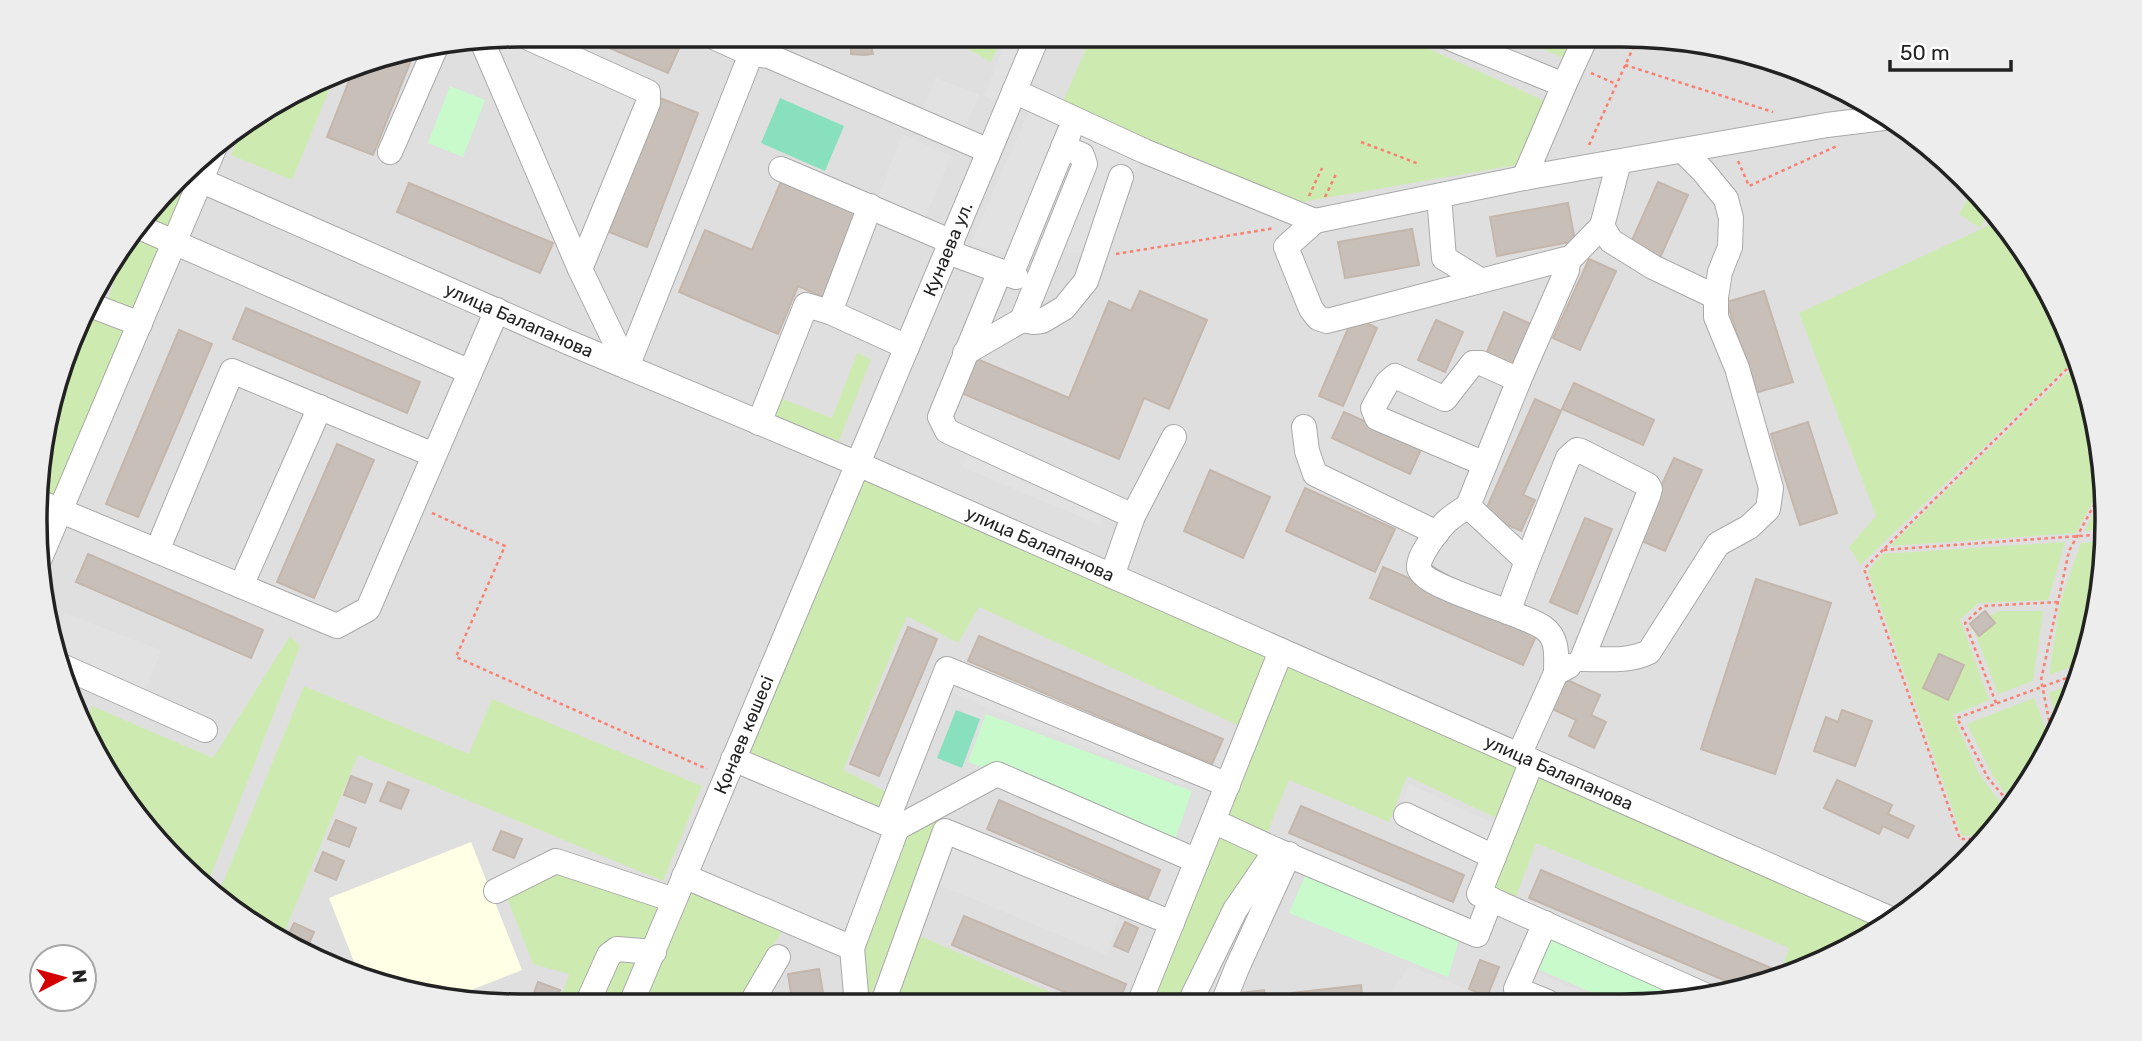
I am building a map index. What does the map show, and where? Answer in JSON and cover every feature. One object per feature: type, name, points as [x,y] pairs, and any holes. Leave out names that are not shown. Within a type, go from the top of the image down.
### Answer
[{"type":"street","points":[[549,47],[648,92],[648,103],[580,269]]},
{"type":"street","points":[[627,367],[738,47]]},
{"type":"street","points":[[744,47],[989,151]]},
{"type":"street","name":"Кунаева ул.","points":[[858,464],[1033,47]]},
{"type":"street","points":[[1479,47],[1568,75]]},
{"type":"street","points":[[1524,178],[1581,47]]},
{"type":"street","points":[[485,48],[580,269],[627,367]]},
{"type":"street","points":[[390,152],[432,55]]},
{"type":"street","points":[[1014,91],[1144,152],[1307,218],[1827,125],[1872,119]]},
{"type":"street","points":[[1074,119],[1006,273],[965,353],[940,417],[947,430],[1133,516]]},
{"type":"street","points":[[965,353],[1022,320],[1085,164],[1082,155],[1063,147]]},
{"type":"street","points":[[1556,673],[1582,659],[1626,659],[1649,652],[1718,544],[1749,527],[1768,509],[1771,488],[1737,368],[1716,317],[1720,272],[1730,247],[1731,218],[1726,199],[1684,152]]},
{"type":"street","points":[[1619,162],[1602,226],[1568,261],[1567,270],[1468,506],[1446,522],[1437,533],[1419,561],[1419,568],[1423,576],[1451,590],[1545,629],[1556,644],[1556,673],[1479,894],[1691,989]]},
{"type":"street","points":[[781,169],[870,206],[1006,273],[1036,283]]},
{"type":"street","points":[[1022,320],[1042,321],[1063,308],[1086,281],[1096,258],[1101,233],[1121,177]]},
{"type":"street","name":"улица Балапанова","points":[[195,178],[627,367],[858,464],[1883,915]]},
{"type":"street","points":[[47,525],[51,507],[139,324],[174,244],[192,180]]},
{"type":"street","points":[[1439,196],[1444,258],[1480,280]]},
{"type":"street","points":[[830,312],[870,206]]},
{"type":"street","points":[[1307,218],[1286,247],[1311,309],[1318,318],[1327,321],[1480,280],[1565,259],[1568,261]]},
{"type":"street","points":[[1602,226],[1611,241],[1653,267],[1716,297]]},
{"type":"street","points":[[146,230],[470,372]]},
{"type":"street","points":[[759,423],[806,305],[830,312],[907,347]]},
{"type":"street","points":[[98,308],[139,324]]},
{"type":"street","points":[[51,507],[337,626],[368,609],[497,310]]},
{"type":"street","points":[[1485,464],[1377,418],[1373,408],[1387,383],[1395,376],[1445,399],[1473,363],[1481,363],[1519,380]]},
{"type":"street","points":[[157,551],[232,371],[434,455]]},
{"type":"street","points":[[241,586],[320,407]]},
{"type":"street","points":[[1304,427],[1307,452],[1315,474],[1437,533]]},
{"type":"street","points":[[1111,576],[1133,516],[1174,438]]},
{"type":"street","points":[[1508,612],[1568,458],[1573,453],[1581,451],[1648,485],[1650,489],[1582,659]]},
{"type":"street","name":"Қонаев көшесі","points":[[637,994],[674,900],[858,464]]},
{"type":"street","points":[[1468,506],[1527,561]]},
{"type":"street","points":[[1143,994],[1282,651]]},
{"type":"street","points":[[856,994],[852,948],[947,669],[1228,785]]},
{"type":"street","points":[[71,670],[205,730]]},
{"type":"street","points":[[730,768],[892,826],[997,774],[1197,861]]},
{"type":"street","points":[[1406,815],[1494,857]]},
{"type":"street","points":[[1213,821],[1477,935],[1492,899]]},
{"type":"street","points":[[887,994],[945,831],[1172,923]]},
{"type":"street","points":[[1227,994],[1282,852]]},
{"type":"street","points":[[1194,994],[1235,910],[1282,852]]},
{"type":"street","points":[[496,891],[556,861],[674,900]]},
{"type":"street","points":[[684,876],[852,948]]},
{"type":"street","points":[[1528,994],[1516,989],[1545,923]]},
{"type":"street","points":[[591,994],[608,955],[617,949],[654,952]]},
{"type":"street","points":[[756,994],[778,957]]},
{"type":"path","points":[[1579,169],[1633,47]]},
{"type":"path","points":[[1625,65],[1784,116]]},
{"type":"path","points":[[1568,75],[1616,84]]},
{"type":"path","points":[[1737,159],[1749,186],[1849,141]]},
{"type":"path","points":[[1361,142],[1419,164]]},
{"type":"path","points":[[1096,258],[1307,218],[1322,168]]},
{"type":"path","points":[[1971,839],[1960,839],[1864,569],[2069,366]]},
{"type":"path","points":[[2049,723],[2041,680],[2069,551],[2094,504]]},
{"type":"path","points":[[413,505],[505,546],[456,657],[730,768]]},
{"type":"path","points":[[1883,550],[2095,535]]},
{"type":"path","points":[[1997,704],[1965,623],[1983,606],[2058,602]]},
{"type":"path","points":[[2005,798],[1989,778],[1957,718],[2068,677]]},
{"type":"shaded area","points":[[534,47],[647,95],[581,260],[491,48]]},
{"type":"shaded area","points":[[1004,47],[1027,47],[1003,108],[984,95]]},
{"type":"shaded area","points":[[1622,47],[1714,56],[1774,72],[1803,83],[1884,127],[1910,145],[1956,186],[1997,232],[2015,258],[2059,339],[2070,368],[2086,428],[2095,520],[2086,613],[2070,673],[2059,702],[2031,757],[1997,809],[1956,855],[1910,896],[1858,930],[1803,958],[1744,978],[1683,990],[1622,994],[520,994],[428,985],[368,969],[339,958],[258,914],[208,876],[145,809],[96,730],[72,673],[51,582],[47,520],[56,428],[72,368],[83,339],[111,284],[145,232],[208,165],[258,127],[339,83],[368,72],[428,56],[490,48]]},
{"type":"shaded area","points":[[935,78],[979,94],[962,135],[921,118]]},
{"type":"shaded area","points":[[1030,108],[1144,151],[1104,251],[1015,256],[970,244]]},
{"type":"shaded area","points":[[902,134],[951,156],[924,220],[877,201]]},
{"type":"shaded area","points":[[973,439],[1112,498],[1100,525],[962,467]]},
{"type":"shaded area","points":[[64,613],[161,650],[145,693],[69,664],[59,626]]},
{"type":"shaded area","points":[[956,679],[1188,772],[1182,785],[950,692]]},
{"type":"shaded area","points":[[743,772],[886,833],[847,932],[696,876]]},
{"type":"shaded area","points":[[1409,784],[1502,827],[1485,863],[1397,819]]},
{"type":"shaded area","points":[[471,842],[522,970],[469,991],[428,985],[368,969],[355,964],[329,898]]},
{"type":"shaded area","points":[[952,848],[1120,911],[1107,955],[935,883]]},
{"type":"shaded area","points":[[1409,966],[1478,994],[1391,994]]},
{"type":"shaded area","points":[[1531,970],[1587,994],[1539,994],[1522,987]]},
{"type":"green space","points":[[965,47],[998,47],[991,62]]},
{"type":"green space","points":[[1087,47],[1425,47],[1547,102],[1516,165],[1291,204],[1061,106]]},
{"type":"green space","points":[[1538,47],[1571,47],[1566,59]]},
{"type":"green space","points":[[450,86],[485,100],[463,157],[428,143]]},
{"type":"green space","points":[[330,87],[292,180],[231,155],[236,142],[258,127]]},
{"type":"green space","points":[[780,98],[844,126],[825,171],[761,143]]},
{"type":"green space","points":[[186,186],[189,187],[137,315],[107,304],[116,277],[145,232]]},
{"type":"green space","points":[[1968,199],[1985,218],[1980,228],[1959,214]]},
{"type":"green space","points":[[1990,225],[2031,284],[2046,311],[2069,366],[1860,565],[1849,547],[1876,516],[1799,313]]},
{"type":"green space","points":[[93,318],[130,331],[54,508],[48,504],[56,428],[72,368]]},
{"type":"green space","points":[[857,353],[871,359],[839,441],[772,416],[780,398],[832,418]]},
{"type":"green space","points":[[2070,369],[2086,428],[2094,490],[2094,498],[2076,533],[1890,546]]},
{"type":"green space","points":[[863,470],[1273,654],[1242,727],[979,607],[958,643],[907,616],[843,770],[891,794],[882,817],[739,758]]},
{"type":"green space","points":[[2095,511],[2095,530],[2084,531]]},
{"type":"green space","points":[[2065,542],[2048,600],[1979,603],[1960,619],[1989,700],[1953,715],[1978,772],[2001,804],[1975,835],[1962,836],[1868,571],[1883,554]]},
{"type":"green space","points":[[2094,542],[2091,582],[2079,643],[2072,666],[2049,675],[2060,603],[2081,543]]},
{"type":"green space","points":[[1998,611],[2043,611],[2033,681],[1998,694],[1974,630],[1980,636],[1995,623],[1990,616]]},
{"type":"green space","points":[[290,636],[300,646],[210,878],[165,833],[127,783],[89,715],[92,706],[213,758]]},
{"type":"green space","points":[[1287,656],[1527,765],[1503,821],[1407,776],[1389,822],[1289,780],[1264,840],[1221,815]]},
{"type":"green space","points":[[304,686],[469,754],[492,699],[702,786],[663,881],[358,755],[285,931],[221,887]]},
{"type":"green space","points":[[2065,687],[2055,711],[2049,693]]},
{"type":"green space","points":[[2034,698],[2046,730],[2006,794],[1993,776],[1967,724]]},
{"type":"green space","points":[[956,710],[980,719],[962,768],[937,758]]},
{"type":"green space","points":[[986,714],[1192,791],[1175,839],[968,762]]},
{"type":"green space","points":[[1537,768],[1877,918],[1831,945],[1783,966],[1789,948],[1536,843],[1514,902],[1487,889]]},
{"type":"green space","points":[[940,816],[871,994],[865,994],[857,952],[907,835]]},
{"type":"green space","points":[[1214,831],[1272,853],[1190,994],[1149,994]]},
{"type":"green space","points":[[1309,867],[1460,937],[1448,977],[1289,913]]},
{"type":"green space","points":[[559,870],[666,903],[628,994],[562,994],[569,974],[533,964],[507,898]]},
{"type":"green space","points":[[690,891],[782,932],[741,994],[644,994]]},
{"type":"green space","points":[[1547,930],[1682,990],[1595,994],[1533,967]]},
{"type":"green space","points":[[915,934],[1055,994],[894,994],[890,992]]},
{"type":"building","points":[[607,47],[680,47],[668,73]]},
{"type":"building","points":[[851,47],[871,47],[873,54],[864,55],[851,54]]},
{"type":"building","points":[[411,60],[373,155],[327,137],[350,79]]},
{"type":"building","points":[[660,98],[698,113],[647,247],[609,232]]},
{"type":"building","points":[[782,179],[866,215],[830,300],[798,286],[778,334],[679,292],[705,230],[752,250]]},
{"type":"building","points":[[1658,182],[1688,195],[1659,260],[1629,247]]},
{"type":"building","points":[[409,183],[553,243],[540,273],[397,212]]},
{"type":"building","points":[[1568,203],[1575,241],[1497,256],[1490,217]]},
{"type":"building","points":[[1412,229],[1419,265],[1345,278],[1338,242]]},
{"type":"building","points":[[1589,259],[1616,271],[1580,350],[1553,338]]},
{"type":"building","points":[[1140,291],[1207,320],[1169,409],[1144,398],[1119,459],[954,390],[968,355],[1069,398],[1109,301],[1131,311]]},
{"type":"building","points":[[1764,291],[1793,382],[1755,393],[1727,302]]},
{"type":"building","points":[[246,308],[420,382],[407,413],[233,339]]},
{"type":"building","points":[[1504,312],[1531,324],[1513,366],[1486,354]]},
{"type":"building","points":[[1353,317],[1377,328],[1343,406],[1319,396]]},
{"type":"building","points":[[1436,320],[1463,332],[1445,372],[1418,360]]},
{"type":"building","points":[[179,330],[212,344],[138,517],[106,504]]},
{"type":"building","points":[[1574,383],[1654,420],[1643,445],[1562,409]]},
{"type":"building","points":[[1535,399],[1561,411],[1523,495],[1535,500],[1521,531],[1484,514]]},
{"type":"building","points":[[1344,412],[1422,447],[1410,474],[1332,438]]},
{"type":"building","points":[[1808,422],[1837,513],[1800,525],[1771,434]]},
{"type":"building","points":[[337,444],[374,460],[314,598],[277,582]]},
{"type":"building","points":[[1674,458],[1702,470],[1665,551],[1637,539]]},
{"type":"building","points":[[1210,470],[1270,497],[1243,558],[1184,531]]},
{"type":"building","points":[[1305,488],[1395,529],[1375,572],[1286,531]]},
{"type":"building","points":[[1585,518],[1612,529],[1577,614],[1550,602]]},
{"type":"building","points":[[88,554],[263,630],[251,658],[76,582]]},
{"type":"building","points":[[1383,567],[1537,634],[1523,665],[1370,598]]},
{"type":"building","points":[[1756,579],[1831,603],[1775,774],[1701,749]]},
{"type":"building","points":[[1985,611],[1995,623],[1979,636],[1970,624]]},
{"type":"building","points":[[908,627],[937,639],[879,776],[850,764]]},
{"type":"building","points":[[979,636],[1223,739],[1212,764],[968,661]]},
{"type":"building","points":[[1939,654],[1964,665],[1948,700],[1923,688]]},
{"type":"building","points":[[1563,678],[1600,695],[1591,715],[1606,722],[1594,748],[1569,736],[1576,720],[1550,708]]},
{"type":"building","points":[[1842,710],[1872,721],[1855,766],[1814,751],[1826,717],[1838,722]]},
{"type":"building","points":[[351,776],[372,784],[365,803],[344,795]]},
{"type":"building","points":[[1837,780],[1892,805],[1888,814],[1914,826],[1908,838],[1883,826],[1879,834],[1824,808]]},
{"type":"building","points":[[388,782],[409,790],[401,809],[380,801]]},
{"type":"building","points":[[999,800],[1160,870],[1148,899],[987,829]]},
{"type":"building","points":[[1301,806],[1464,875],[1453,902],[1289,833]]},
{"type":"building","points":[[336,820],[356,828],[349,847],[328,839]]},
{"type":"building","points":[[501,831],[522,839],[514,858],[493,850]]},
{"type":"building","points":[[323,852],[344,861],[336,880],[315,871]]},
{"type":"building","points":[[1541,870],[1774,969],[1728,982],[1529,898]]},
{"type":"building","points":[[964,916],[1126,984],[1122,994],[1069,994],[952,945]]},
{"type":"building","points":[[1125,922],[1138,928],[1128,952],[1114,946]]},
{"type":"building","points":[[294,923],[314,932],[309,944],[289,933]]},
{"type":"building","points":[[1480,960],[1499,967],[1488,994],[1469,989]]},
{"type":"building","points":[[819,969],[823,994],[791,994],[788,974]]},
{"type":"building","points":[[538,982],[560,990],[558,994],[534,994]]},
{"type":"building","points":[[1361,985],[1362,994],[1292,994]]},
{"type":"building","points":[[1264,990],[1265,994],[1231,994]]}]
